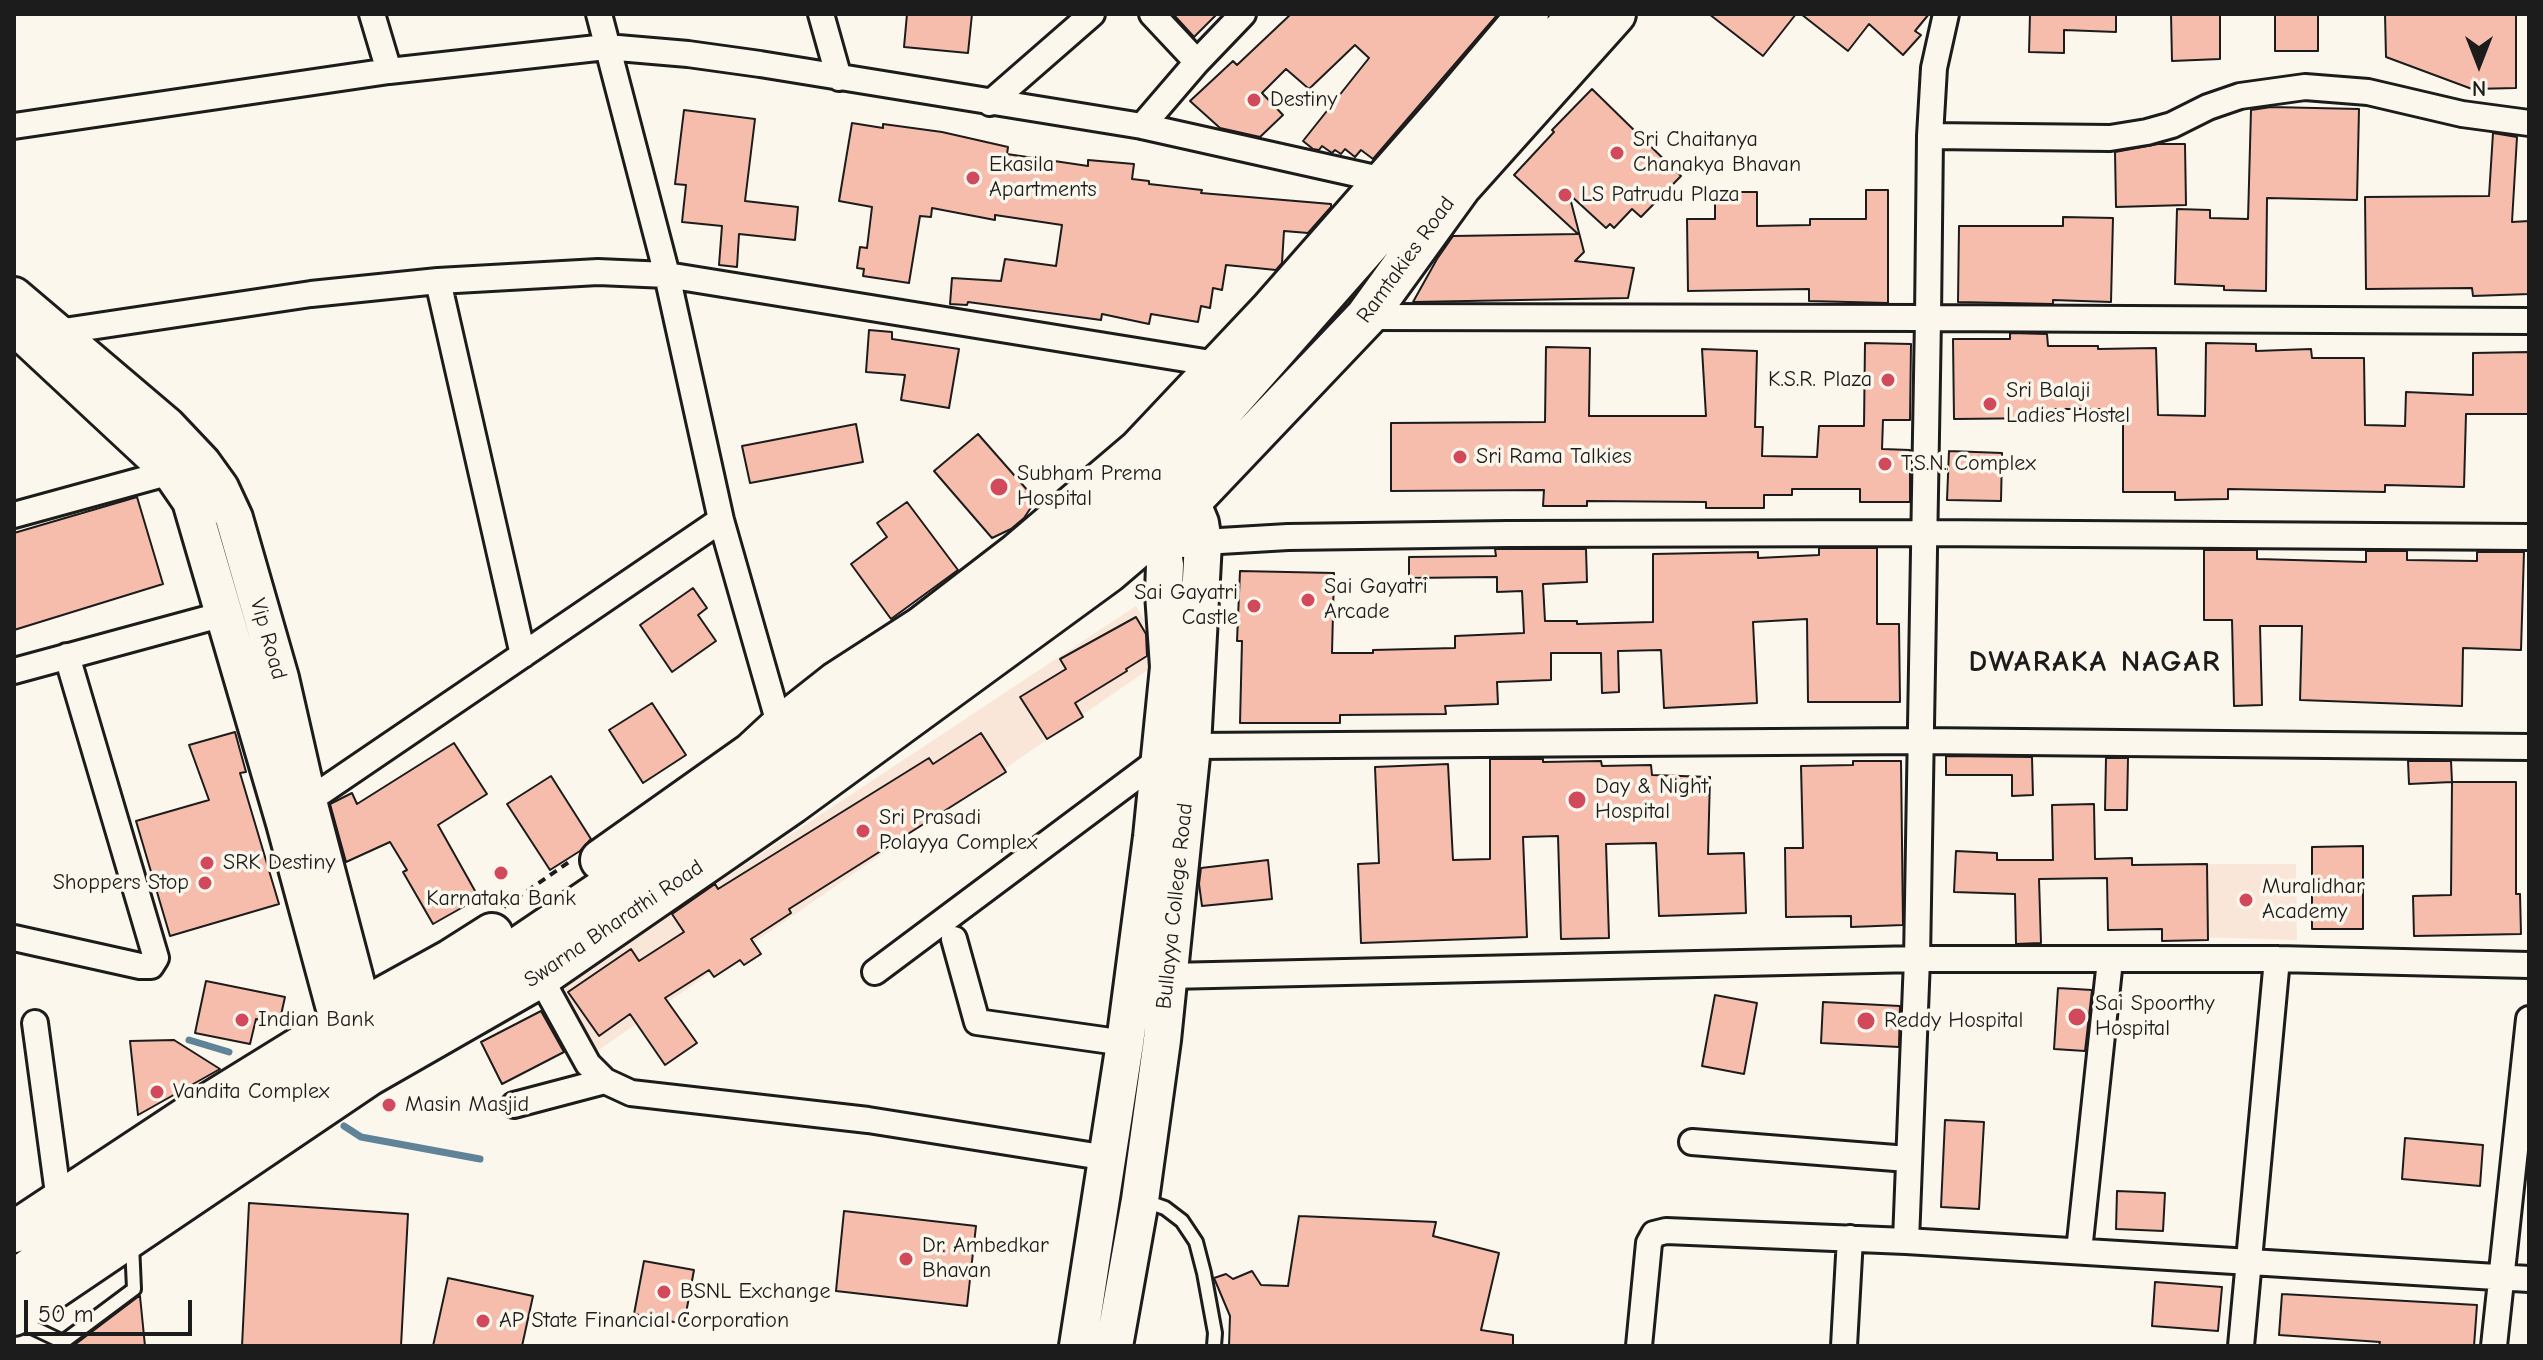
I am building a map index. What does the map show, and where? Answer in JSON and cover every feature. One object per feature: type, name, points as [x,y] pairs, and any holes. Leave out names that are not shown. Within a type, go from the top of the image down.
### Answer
[{"type":"main road","points":[[14,1232],[194,1113],[366,1041],[451,960],[546,899],[752,753],[837,682],[922,627],[1018,553],[1139,450],[1271,310],[1528,14]]},
{"type":"main road","points":[[1179,487],[1494,102],[1580,14]]},
{"type":"main road","name":"Ramtakies Road","points":[[1179,487],[1366,317],[1460,187],[1615,14]]},
{"type":"main road","name":"Vip Road","points":[[14,296],[28,334],[171,472],[191,501],[285,823],[334,1005],[366,1041]]},
{"type":"main road","name":"Vip Road","points":[[28,334],[167,426],[202,463],[220,488],[234,518],[280,678],[366,1041]]},
{"type":"main road","name":"Swarna Bharathi Road","points":[[14,1317],[132,1237],[275,1149],[366,1041],[540,977],[792,803],[1108,572],[1152,526],[1179,487]]},
{"type":"main road","name":"Bullayya College Road","points":[[1078,1346],[1125,1043],[1176,752],[1203,542],[1200,523],[1179,487]]},
{"type":"main road","points":[[14,1281],[140,1188],[366,1041],[450,994],[789,764],[966,639],[1152,526]]},
{"type":"main road","name":"Bullayya College Road","points":[[1114,1346],[1140,1200],[1169,976],[1176,752],[1164,593],[1165,565],[1152,526]]},
{"type":"street","points":[[372,14],[389,71]]},
{"type":"street","points":[[599,14],[667,275],[721,520],[780,727]]},
{"type":"street","points":[[821,14],[839,78]]},
{"type":"street","points":[[990,103],[1092,14]]},
{"type":"street","points":[[1152,14],[1197,62]]},
{"type":"street","points":[[1142,126],[1243,14]]},
{"type":"street","points":[[1906,1241],[1917,959],[1930,136],[1934,68],[1946,14]]},
{"type":"street","points":[[14,126],[389,71],[606,47],[760,64],[1142,126],[1384,180]]},
{"type":"street","points":[[1930,136],[2110,138],[2172,125],[2208,107],[2240,96],[2305,87],[2368,92],[2462,114],[2529,123]]},
{"type":"street","points":[[28,334],[311,294],[438,281],[598,272],[667,275],[1217,364]]},
{"type":"street","points":[[438,281],[523,655]]},
{"type":"street","points":[[1366,317],[2529,321]]},
{"type":"street","points":[[14,515],[171,472]]},
{"type":"street","points":[[308,801],[721,520]]},
{"type":"street","points":[[1152,526],[1203,542],[1288,537],[1925,533],[2529,537]]},
{"type":"street","points":[[14,671],[224,614]]},
{"type":"street","points":[[14,938],[140,966],[151,966],[156,958],[67,656]]},
{"type":"street","points":[[875,972],[1176,752],[1920,741],[2529,747]]},
{"type":"street","points":[[954,939],[977,1022],[1125,1043]]},
{"type":"street","points":[[1169,976],[1917,959],[2277,959],[2529,965]]},
{"type":"street","points":[[2241,1346],[2277,959]]},
{"type":"street","points":[[2079,1251],[2110,960]]},
{"type":"street","points":[[540,977],[588,1064],[605,1081],[631,1093],[868,1120],[1108,1158]]},
{"type":"street","points":[[2494,1346],[2529,1019]]},
{"type":"street","points":[[35,1023],[59,1201]]},
{"type":"street","points":[[514,1105],[605,1081]]},
{"type":"street","points":[[1692,1142],[1908,1159]]},
{"type":"street","points":[[1639,1346],[1649,1243],[1654,1234],[1666,1231],[2248,1260],[2529,1279]]},
{"type":"street","points":[[1844,1346],[1850,1238]]},
{"type":"lane","points":[[1140,1200],[1165,1208],[1182,1221],[1196,1242],[1215,1333],[1214,1346]]},
{"type":"shaded area","points":[[1136,606],[1159,645],[1159,662],[596,1052],[557,989]]},
{"type":"shaded area","name":"Muralidhar Academy","points":[[2196,864],[2296,864],[2297,940],[2194,937]]},
{"type":"building","points":[[907,14],[972,14],[968,53],[904,47]]},
{"type":"building","points":[[1173,14],[1217,14],[1194,37]]},
{"type":"building","points":[[1291,14],[1498,14],[1373,159],[1361,150],[1355,157],[1345,149],[1341,154],[1335,150],[1332,153],[1322,146],[1319,150],[1313,149],[1303,141],[1369,58],[1355,45],[1309,89],[1286,69],[1262,93],[1283,115],[1260,137],[1220,128],[1190,101],[1233,61],[1237,65]]},
{"type":"building","points":[[1709,14],[1796,14],[1763,56]]},
{"type":"building","points":[[1801,14],[1929,14],[1915,31],[1921,35],[1903,55],[1869,24],[1848,51]]},
{"type":"building","points":[[2030,14],[2116,14],[2116,32],[2064,30],[2064,53],[2029,52]]},
{"type":"building","points":[[2171,14],[2220,14],[2220,59],[2172,61]]},
{"type":"building","points":[[2275,14],[2318,14],[2318,51],[2275,51]]},
{"type":"building","points":[[2385,14],[2516,14],[2516,88],[2472,89],[2386,57]]},
{"type":"building","points":[[1592,89],[1681,176],[1641,217],[1632,209],[1614,228],[1610,224],[1606,228],[1569,194],[1584,252],[1575,261],[1634,268],[1628,298],[1413,302],[1453,236],[1578,234],[1514,175]]},
{"type":"building","points":[[2271,107],[2359,109],[2357,200],[2267,198],[2266,291],[2175,284],[2177,209],[2210,210],[2210,218],[2248,219],[2251,110]]},
{"type":"building","points":[[684,110],[755,119],[745,201],[798,207],[795,240],[739,234],[737,267],[719,265],[722,226],[682,222],[686,185],[675,184]]},
{"type":"building","points":[[852,123],[942,132],[1008,147],[1007,154],[1088,166],[1088,160],[1134,164],[1132,179],[1149,181],[1149,184],[1202,190],[1201,193],[1331,204],[1331,207],[1308,233],[1284,231],[1282,263],[1276,270],[1226,265],[1222,290],[1213,288],[1210,308],[1201,306],[1198,322],[1151,314],[1149,324],[1102,314],[1101,320],[968,302],[967,305],[950,304],[952,278],[1001,281],[1005,259],[1056,266],[1062,225],[995,215],[995,220],[932,208],[931,217],[920,216],[909,283],[863,276],[864,269],[857,268],[860,247],[867,248],[872,207],[839,201]]},
{"type":"building","points":[[2493,133],[2517,137],[2512,222],[2529,221],[2529,294],[2473,296],[2472,288],[2366,289],[2365,197],[2489,196]]},
{"type":"building","points":[[2158,144],[2185,144],[2186,205],[2116,207],[2115,152]]},
{"type":"building","points":[[1866,190],[1888,190],[1888,303],[1809,301],[1809,289],[1688,291],[1687,219],[1715,219],[1715,192],[1757,192],[1757,226],[1810,225],[1810,219],[1866,219]]},
{"type":"building","points":[[2063,217],[2113,218],[2111,302],[1958,302],[1959,226],[2063,226]]},
{"type":"building","points":[[869,330],[892,332],[892,339],[959,349],[949,408],[901,400],[905,375],[866,372]]},
{"type":"building","points":[[2010,333],[2047,334],[2048,346],[2156,348],[2158,415],[2205,416],[2206,343],[2256,344],[2256,351],[2311,349],[2312,358],[2364,358],[2365,425],[2405,426],[2406,392],[2473,395],[2473,353],[2529,352],[2529,414],[2466,414],[2464,487],[2385,485],[2385,492],[2228,489],[2228,499],[2175,500],[2175,492],[2123,492],[2123,420],[2114,420],[2114,409],[2048,409],[2049,418],[1954,419],[1953,339],[2010,339]]},
{"type":"building","points":[[1865,343],[1911,344],[1910,420],[1883,420],[1882,449],[1910,450],[1910,502],[1860,502],[1860,489],[1792,489],[1792,495],[1764,495],[1764,508],[1706,508],[1706,502],[1587,501],[1587,506],[1543,506],[1544,490],[1391,491],[1391,423],[1545,422],[1546,347],[1590,348],[1589,416],[1706,416],[1702,349],[1757,351],[1755,427],[1763,427],[1762,456],[1817,457],[1819,426],[1864,426]]},
{"type":"building","points":[[856,424],[863,462],[750,483],[742,446]]},
{"type":"building","points":[[978,434],[1036,500],[1024,518],[1011,529],[992,538],[934,471]]},
{"type":"building","points":[[1949,451],[2002,453],[2001,501],[1947,500]]},
{"type":"building","points":[[137,497],[163,584],[14,630],[14,533]]},
{"type":"building","points":[[907,502],[958,570],[891,619],[851,564],[887,537],[877,523]]},
{"type":"building","points":[[1819,548],[1877,548],[1877,624],[1899,624],[1900,702],[1808,702],[1807,619],[1753,622],[1757,703],[1664,708],[1661,650],[1618,651],[1619,692],[1602,693],[1601,653],[1551,653],[1551,680],[1497,682],[1498,704],[1445,706],[1446,714],[1340,715],[1340,723],[1240,723],[1242,641],[1237,641],[1240,571],[1334,573],[1332,653],[1373,653],[1373,650],[1455,648],[1455,636],[1524,633],[1522,591],[1497,592],[1497,577],[1409,578],[1409,557],[1496,556],[1495,549],[1586,549],[1587,582],[1543,584],[1545,621],[1577,621],[1577,624],[1653,622],[1653,554],[1758,552],[1758,558],[1819,555]]},
{"type":"building","points":[[2204,550],[2257,550],[2257,559],[2366,562],[2366,551],[2407,551],[2407,560],[2477,561],[2477,552],[2524,552],[2521,650],[2463,648],[2462,706],[2300,700],[2302,626],[2260,626],[2262,705],[2234,706],[2232,620],[2204,620]]},
{"type":"building","points":[[693,588],[707,608],[698,615],[716,641],[672,672],[640,625]]},
{"type":"building","points":[[1136,617],[1146,634],[1147,656],[1075,703],[1083,717],[1047,739],[1020,697],[1066,669],[1060,659]]},
{"type":"building","points":[[652,703],[686,755],[643,783],[609,730]]},
{"type":"building","name":"SRK Destiny","points":[[235,732],[246,772],[240,773],[279,904],[170,936],[136,821],[209,800],[189,745]]},
{"type":"building","points":[[981,733],[1006,772],[789,909],[791,913],[751,939],[761,954],[744,965],[740,960],[714,977],[709,970],[665,998],[697,1043],[665,1065],[630,1014],[599,1036],[568,992],[631,949],[639,961],[684,932],[672,914],[715,884],[718,889],[929,758],[933,764]]},
{"type":"building","points":[[454,743],[487,794],[438,825],[479,898],[433,924],[403,872],[407,870],[390,842],[346,862],[330,804],[352,793],[357,804]]},
{"type":"building","points":[[1946,756],[2032,757],[2033,795],[2012,796],[2012,775],[1946,775]]},
{"type":"building","points":[[2106,758],[2128,758],[2127,810],[2105,810]]},
{"type":"building","points":[[1490,759],[1601,761],[1602,766],[1651,765],[1652,775],[1710,777],[1708,854],[1744,853],[1746,913],[1659,916],[1656,843],[1606,844],[1609,938],[1561,939],[1558,836],[1523,837],[1527,937],[1361,943],[1358,864],[1379,863],[1375,767],[1448,764],[1453,860],[1490,859]]},
{"type":"building","points":[[1853,761],[1901,761],[1903,925],[1851,927],[1851,916],[1786,917],[1785,848],[1803,848],[1801,766],[1853,765]]},
{"type":"building","points":[[2408,761],[2451,761],[2452,782],[2409,784]]},
{"type":"building","points":[[551,776],[591,839],[580,851],[550,870],[507,804]]},
{"type":"building","points":[[2452,782],[2516,782],[2516,894],[2520,894],[2521,934],[2414,936],[2413,896],[2451,895]]},
{"type":"building","points":[[2094,804],[2095,859],[2132,858],[2132,865],[2207,864],[2208,940],[2162,941],[2162,929],[2108,930],[2107,878],[2039,879],[2041,943],[2016,944],[2015,894],[1954,892],[1956,851],[1997,853],[1997,860],[2053,860],[2052,805]]},
{"type":"building","points":[[2363,846],[2363,929],[2312,929],[2312,847]]},
{"type":"building","points":[[1268,860],[1272,899],[1202,906],[1199,884],[1201,868]]},
{"type":"building","points":[[206,981],[285,997],[279,1024],[256,1019],[250,1044],[195,1033]]},
{"type":"building","points":[[2058,988],[2092,990],[2085,1051],[2054,1049]]},
{"type":"building","points":[[1715,995],[1757,1003],[1744,1074],[1702,1066]]},
{"type":"building","points":[[1823,1002],[1900,1006],[1899,1047],[1821,1043]]},
{"type":"building","points":[[541,1011],[564,1052],[502,1084],[481,1042]]},
{"type":"building","name":"Vandita Complex","points":[[174,1040],[220,1069],[138,1115],[130,1041]]},
{"type":"building","points":[[1945,1120],[1984,1122],[1979,1209],[1941,1207]]},
{"type":"building","points":[[2405,1138],[2483,1145],[2480,1186],[2402,1179]]},
{"type":"building","points":[[2117,1191],[2165,1193],[2163,1231],[2116,1229]]},
{"type":"building","points":[[249,1203],[408,1214],[401,1346],[242,1346]]},
{"type":"building","name":"Dr. Ambedkar Bhavan","points":[[844,1211],[976,1226],[967,1306],[836,1291]]},
{"type":"building","points":[[1299,1216],[1436,1222],[1433,1236],[1499,1253],[1481,1330],[1513,1335],[1513,1346],[1229,1346],[1230,1316],[1214,1278],[1226,1274],[1233,1279],[1252,1271],[1261,1285],[1288,1286]]},
{"type":"building","name":"BSNL Exchange","points":[[644,1261],[694,1270],[684,1324],[634,1314]]},
{"type":"building","name":"AP State Financial Corporation","points":[[448,1278],[533,1296],[522,1346],[433,1346]]},
{"type":"building","points":[[2155,1282],[2222,1287],[2218,1331],[2152,1326]]},
{"type":"building","points":[[2282,1294],[2477,1305],[2474,1346],[2379,1346],[2380,1342],[2279,1335]]},
{"type":"building","points":[[139,1296],[145,1346],[73,1346]]},
{"type":"waterway","points":[[189,1040],[229,1052]]},
{"type":"waterway","points":[[344,1126],[361,1137],[480,1159]]},
{"type":"place","name":"Destiny","points":[[1254,100]]},
{"type":"place","name":"Sri Chaitanya Chanakya Bhavan","points":[[1617,153]]},
{"type":"place","name":"Ekasila Apartments","points":[[973,178]]},
{"type":"place","name":"LS Patrudu Plaza","points":[[1565,195]]},
{"type":"place","name":"K.S.R. Plaza","points":[[1888,380]]},
{"type":"place","name":"Sri Balaji Ladies Hostel","points":[[1990,404]]},
{"type":"place","name":"Sri Rama Talkies","points":[[1460,457]]},
{"type":"place","name":"T.S.N. Complex","points":[[1885,464]]},
{"type":"place","name":"Subham Prema Hospital","points":[[999,487]]},
{"type":"place","name":"Sai Gayatri Arcade","points":[[1308,600]]},
{"type":"place","name":"Sai Gayatri Castle","points":[[1254,606]]},
{"type":"place","name":"Day & Night Hospital","points":[[1577,800]]},
{"type":"place","name":"Sri Prasadi Polayya Complex","points":[[863,831]]},
{"type":"place","name":"SRK Destiny","points":[[207,863]]},
{"type":"place","name":"Karnataka Bank","points":[[501,873]]},
{"type":"place","name":"Shoppers Stop","points":[[205,883]]},
{"type":"place","name":"Muralidhar Academy","points":[[2246,900]]},
{"type":"place","name":"Sai Spoorthy Hospital","points":[[2077,1017]]},
{"type":"place","name":"Indian Bank","points":[[242,1020]]},
{"type":"place","name":"Reddy Hospital","points":[[1866,1021]]},
{"type":"place","name":"Vandita Complex","points":[[157,1092]]},
{"type":"place","name":"Masin Masjid","points":[[389,1105]]},
{"type":"place","name":"Dr. Ambedkar Bhavan","points":[[906,1259]]},
{"type":"place","name":"BSNL Exchange","points":[[664,1292]]},
{"type":"place","name":"AP State Financial Corporation","points":[[483,1321]]},
{"type":"district","name":"DWARAKA NAGAR","points":[[2095,663]]}]
